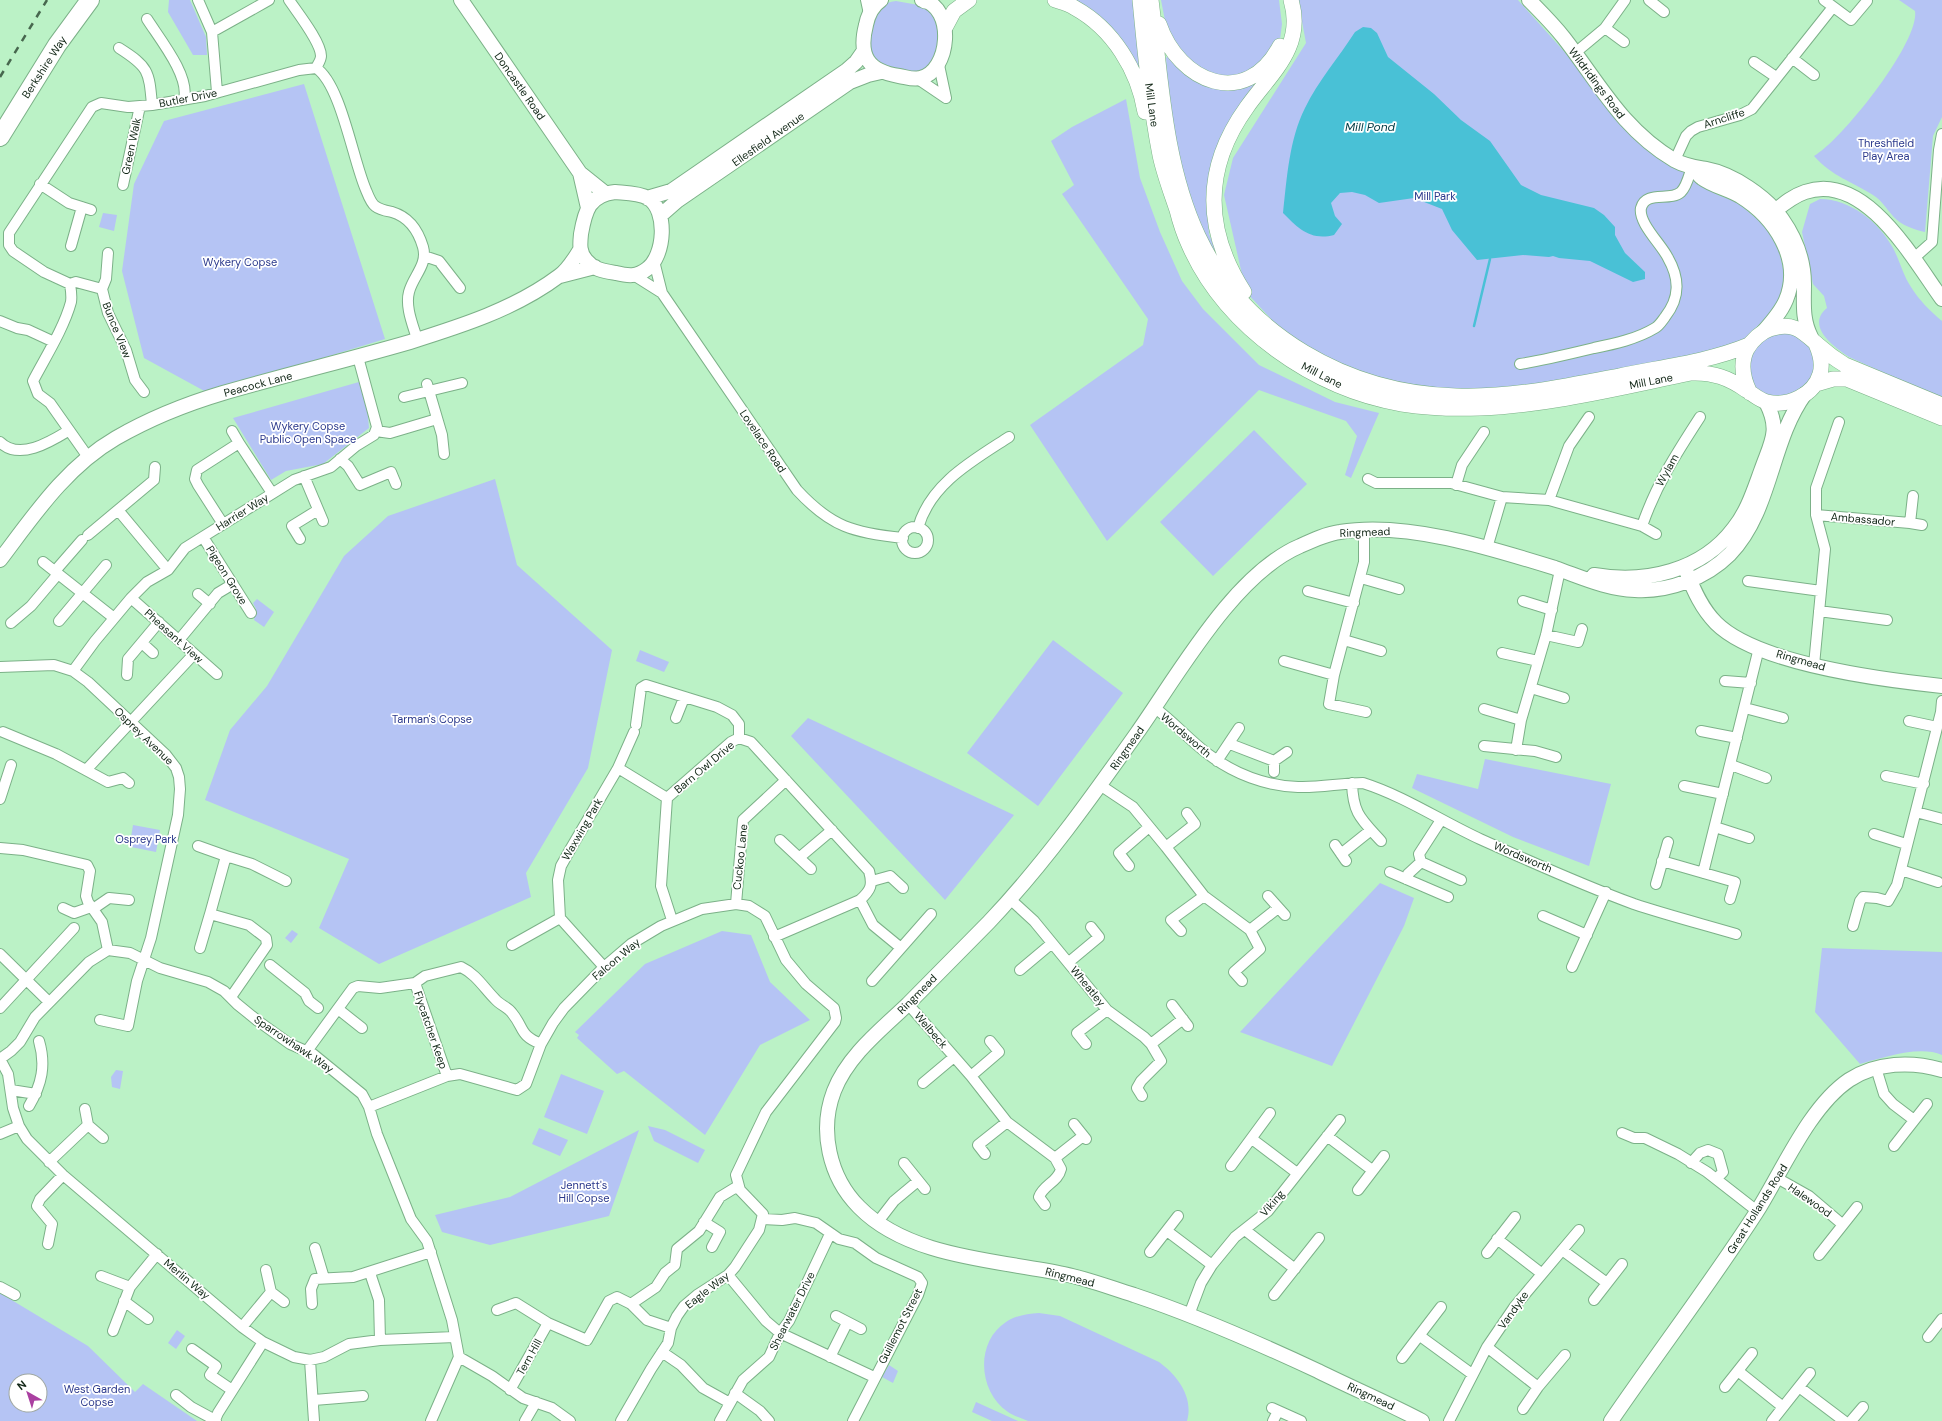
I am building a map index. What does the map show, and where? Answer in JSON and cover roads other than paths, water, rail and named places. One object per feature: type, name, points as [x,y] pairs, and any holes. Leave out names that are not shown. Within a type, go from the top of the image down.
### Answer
[{"type":"highway","name":"Berkshire Way","points":[[0,115],[49,37],[76,0]]},
{"type":"highway","name":"Berkshire Way","points":[[0,136],[57,45],[90,0]]},
{"type":"main road","points":[[946,26],[954,10],[969,0]]},
{"type":"main road","points":[[1055,0],[1074,7],[1104,30],[1119,47],[1132,69],[1143,101],[1156,164],[1172,215],[1188,244]]},
{"type":"main road","points":[[1148,1],[1164,37],[1181,62],[1192,72],[1204,78],[1225,82],[1245,79],[1252,76],[1264,68],[1273,58],[1281,45],[1284,31],[1285,14],[1282,0]]},
{"type":"main road","points":[[1265,324],[1239,284],[1220,245],[1214,212],[1213,188],[1221,157],[1235,126],[1247,107],[1280,65],[1290,46],[1295,24],[1291,0]]},
{"type":"main road","name":"Mill Lane","points":[[1148,1],[1148,72],[1160,155],[1188,244],[1206,275],[1225,302],[1266,341],[1294,361],[1324,378],[1349,389],[1388,400],[1427,406],[1483,408],[1537,402],[1702,372],[1724,377],[1766,402],[1787,402],[1810,389],[1833,379],[1847,379],[1942,418]]},
{"type":"main road","name":"Mill Lane","points":[[1148,1],[1166,123],[1175,168],[1188,212],[1199,237],[1213,263],[1240,299],[1265,324],[1309,356],[1366,382],[1406,392],[1457,396],[1504,394],[1566,386],[1684,363],[1730,352],[1749,345],[1763,332],[1785,326],[1798,329],[1845,365],[1942,405]]},
{"type":"main road","points":[[1810,389],[1821,367],[1820,357],[1814,341]]},
{"type":"main road","points":[[1749,345],[1744,356],[1743,367],[1745,382],[1750,393]]},
{"type":"street","points":[[198,0],[212,32],[217,92]]},
{"type":"street","points":[[212,32],[269,0]]},
{"type":"street","points":[[289,0],[308,28],[320,51],[321,58],[316,68],[328,79],[365,190],[374,205],[407,219],[417,231],[424,256],[420,270],[409,291],[408,299],[417,340]]},
{"type":"street","name":"Doncastle Road","points":[[460,0],[580,173],[605,193]]},
{"type":"street","points":[[881,0],[868,7],[863,52],[872,66],[882,72],[918,79],[946,98],[938,65]]},
{"type":"street","points":[[918,79],[928,75],[938,65],[943,48],[946,26],[938,10],[925,0]]},
{"type":"street","name":"Wildridings Road","points":[[1529,0],[1548,19],[1608,100],[1642,136],[1675,160],[1693,168],[1706,169],[1741,183],[1761,196],[1771,214],[1776,229],[1784,244],[1789,261],[1791,281],[1788,295],[1782,308],[1763,332]]},
{"type":"street","points":[[1649,0],[1664,12]]},
{"type":"street","points":[[1824,0],[1851,20],[1866,1]]},
{"type":"street","points":[[1574,53],[1605,28],[1619,2]]},
{"type":"street","name":"Arncliffe","points":[[1675,160],[1686,136],[1691,131],[1698,127],[1740,115],[1752,109],[1833,7]]},
{"type":"street","points":[[147,19],[182,75],[185,94],[188,98]]},
{"type":"street","points":[[1605,28],[1624,42]]},
{"type":"street","points":[[119,48],[134,58],[148,72],[152,105]]},
{"type":"street","name":"Ellesfield Avenue","points":[[647,198],[671,191],[711,164],[847,70],[856,62],[863,52]]},
{"type":"street","points":[[1792,58],[1814,75]]},
{"type":"street","points":[[1754,62],[1776,77]]},
{"type":"street","name":"Butler Drive","points":[[9,236],[9,233],[40,184],[92,107],[101,103],[128,107],[152,105],[205,96],[303,69],[316,68]]},
{"type":"street","name":"Ellesfield Avenue","points":[[661,215],[677,201],[850,82],[868,75],[882,72]]},
{"type":"street","name":"Green Walk","points":[[123,185],[140,106]]},
{"type":"street","points":[[1913,259],[1932,242],[1941,137]]},
{"type":"street","points":[[1520,364],[1561,357],[1620,342],[1656,328],[1675,302],[1678,291],[1668,258],[1646,226],[1641,214],[1641,208],[1646,200],[1674,196],[1680,193],[1685,187],[1693,168]]},
{"type":"street","name":"Doncastle Road","points":[[580,173],[588,208]]},
{"type":"street","points":[[40,184],[69,203],[87,208],[71,246]]},
{"type":"street","points":[[1771,214],[1789,200],[1813,190],[1823,189],[1850,195],[1874,210],[1913,259],[1942,299]]},
{"type":"street","points":[[615,192],[647,198],[661,215],[662,227],[659,247],[654,261],[649,268],[635,276],[602,271],[586,260],[580,250],[583,219],[592,202],[605,193],[615,192]]},
{"type":"street","name":"Wildridings Road","points":[[1771,214],[1792,235],[1800,255],[1803,274],[1804,320],[1814,341]]},
{"type":"street","name":"Bunce View","points":[[9,236],[9,245],[13,251],[44,272],[70,284],[76,282],[102,289]]},
{"type":"street","name":"Peacock Lane","points":[[560,276],[580,250]]},
{"type":"street","name":"Bunce View","points":[[108,253],[106,279],[102,289],[108,313],[126,350],[135,380],[144,392]]},
{"type":"street","points":[[424,256],[439,262],[460,288]]},
{"type":"street","name":"Lovelace Road","points":[[654,261],[662,293],[787,476],[809,503],[826,518],[847,528],[862,533],[903,538]]},
{"type":"street","name":"Peacock Lane","points":[[0,560],[51,494],[88,457],[116,438],[172,411],[222,394],[417,340],[482,318],[518,300],[560,276],[595,267]]},
{"type":"street","name":"Lovelace Road","points":[[635,276],[662,293]]},
{"type":"street","points":[[70,284],[72,292],[71,302],[54,342],[33,382],[38,394],[50,403],[68,431],[88,457]]},
{"type":"street","points":[[0,321],[17,328],[28,330],[54,342]]},
{"type":"street","points":[[358,357],[376,418],[376,432],[390,433],[437,419]]},
{"type":"street","points":[[404,397],[428,387],[462,383]]},
{"type":"street","points":[[428,387],[437,419],[444,454]]},
{"type":"street","name":"Ringmead","points":[[1422,1421],[1249,1339],[1189,1315],[1083,1279],[955,1255],[912,1241],[877,1223],[851,1198],[835,1172],[829,1151],[827,1121],[834,1092],[849,1066],[867,1043],[908,1004],[1010,900],[1063,835],[1155,708],[1211,627],[1240,591],[1258,574],[1290,550],[1338,532],[1364,530],[1406,532],[1444,538],[1487,548],[1560,570],[1602,585],[1637,590],[1655,590],[1690,581],[1720,562],[1731,552],[1745,534],[1764,496],[1791,417],[1810,389]]},
{"type":"street","name":"Ringmead","points":[[1560,570],[1603,577],[1636,577],[1684,567],[1712,551],[1735,528],[1756,486],[1774,433],[1773,418],[1766,402]]},
{"type":"street","points":[[1550,500],[1569,446],[1589,417]]},
{"type":"street","name":"Wylam","points":[[1642,526],[1649,505],[1664,473],[1700,417]]},
{"type":"street","name":"Ambassador","points":[[1814,665],[1825,549],[1816,515],[1816,488],[1838,422]]},
{"type":"street","points":[[0,442],[14,449],[27,449],[44,444],[68,431]]},
{"type":"street","points":[[232,431],[272,493]]},
{"type":"street","name":"Harrier Way","points":[[73,671],[131,598],[147,582],[168,570],[185,548],[272,493],[304,476],[326,470],[376,432]]},
{"type":"street","points":[[1456,485],[1462,465],[1484,432]]},
{"type":"street","points":[[918,528],[922,513],[937,490],[949,478],[1009,437]]},
{"type":"street","points":[[223,524],[198,485],[195,474],[197,470],[239,443]]},
{"type":"street","points":[[340,459],[348,466],[360,485],[391,472],[396,484]]},
{"type":"street","points":[[11,623],[32,606],[85,538],[154,480],[155,467]]},
{"type":"street","points":[[304,476],[323,520]]},
{"type":"street","points":[[1368,479],[1376,483],[1451,483],[1502,497],[1550,500],[1642,526],[1656,534]]},
{"type":"street","name":"Ambassador","points":[[1910,523],[1913,496]]},
{"type":"street","points":[[1487,548],[1502,497]]},
{"type":"street","points":[[118,510],[168,570]]},
{"type":"street","points":[[300,539],[292,526],[318,510]]},
{"type":"street","name":"Ambassador","points":[[1816,515],[1922,525]]},
{"type":"street","points":[[918,528],[926,533],[928,539],[926,546],[922,551],[915,553],[908,551],[903,545],[903,538],[906,531],[918,528]]},
{"type":"street","points":[[1364,530],[1364,562],[1334,675],[1329,704],[1366,712]]},
{"type":"street","name":"Pigeon Grove","points":[[203,537],[251,613]]},
{"type":"street","points":[[43,562],[114,618]]},
{"type":"street","points":[[59,620],[106,565]]},
{"type":"street","name":"Ringmead","points":[[1684,567],[1700,603],[1717,624],[1741,640],[1760,648],[1814,665],[1848,673],[1942,686]]},
{"type":"street","points":[[1516,750],[1521,720],[1546,635],[1560,570]]},
{"type":"street","points":[[1360,578],[1399,589]]},
{"type":"street","points":[[1748,581],[1821,591]]},
{"type":"street","points":[[179,640],[218,593],[233,584]]},
{"type":"street","points":[[1308,591],[1354,603]]},
{"type":"street","points":[[198,594],[210,604]]},
{"type":"street","name":"Pheasant View","points":[[131,598],[217,674]]},
{"type":"street","points":[[1523,601],[1552,610]]},
{"type":"street","points":[[1819,611],[1887,620]]},
{"type":"street","points":[[127,675],[128,659],[159,622]]},
{"type":"street","points":[[1546,635],[1578,642],[1582,629]]},
{"type":"street","points":[[1344,640],[1381,651]]},
{"type":"street","points":[[142,643],[154,653]]},
{"type":"street","points":[[1703,873],[1760,648]]},
{"type":"street","points":[[1502,653],[1538,661]]},
{"type":"street","points":[[87,769],[194,654]]},
{"type":"street","points":[[1284,660],[1334,675]]},
{"type":"street","name":"Osprey Avenue","points":[[0,667],[54,665],[73,671],[88,682],[172,762],[176,768],[181,783],[178,815],[151,938],[143,960],[128,1026],[100,1020]]},
{"type":"street","points":[[1725,681],[1751,683]]},
{"type":"street","name":"Waxwing Park","points":[[560,918],[558,880],[561,866],[618,768],[635,729],[640,688],[646,685],[684,698]]},
{"type":"street","points":[[1531,688],[1564,698]]},
{"type":"street","points":[[676,718],[684,698],[717,708],[732,715],[738,724],[739,738]]},
{"type":"street","points":[[1853,926],[1860,901],[1863,897],[1877,898],[1888,901],[1897,885],[1906,844],[1932,752],[1942,701]]},
{"type":"street","name":"Wordsworth","points":[[1155,708],[1218,761],[1242,774],[1279,785],[1299,787],[1362,783],[1387,792],[1441,820],[1519,856],[1635,904],[1736,934]]},
{"type":"street","points":[[1745,708],[1783,718]]},
{"type":"street","points":[[1484,709],[1521,720]]},
{"type":"street","points":[[1909,721],[1937,727]]},
{"type":"street","name":"Wordsworth","points":[[1218,761],[1239,728]]},
{"type":"street","points":[[1701,731],[1737,738]]},
{"type":"street","points":[[3,732],[87,769],[108,782],[123,778],[129,783]]},
{"type":"street","name":"Barn Owl Drive","points":[[672,920],[661,886],[667,798],[731,742],[739,738],[751,742],[869,871],[872,881]]},
{"type":"street","points":[[1230,744],[1274,761]]},
{"type":"street","points":[[1484,746],[1535,751],[1556,757]]},
{"type":"street","points":[[1274,761],[1287,752]]},
{"type":"street","points":[[1932,752],[1942,755]]},
{"type":"street","points":[[1274,761],[1274,772]]},
{"type":"street","points":[[1731,765],[1766,778]]},
{"type":"street","points":[[0,799],[11,766]]},
{"type":"street","points":[[618,768],[667,798]]},
{"type":"street","points":[[1886,776],[1924,784]]},
{"type":"street","name":"Cuckoo Lane","points":[[736,904],[743,820],[786,780]]},
{"type":"street","points":[[1352,783],[1353,801],[1358,815],[1381,841]]},
{"type":"street","points":[[1100,785],[1133,807],[1204,896],[1250,930],[1260,949],[1234,972],[1242,981]]},
{"type":"street","points":[[1684,786],[1723,794]]},
{"type":"street","points":[[1916,812],[1942,819]]},
{"type":"street","points":[[1166,847],[1195,824],[1187,813]]},
{"type":"street","points":[[1421,862],[1419,854],[1441,820]]},
{"type":"street","points":[[1129,866],[1120,853],[1149,827]]},
{"type":"street","points":[[1715,827],[1749,838]]},
{"type":"street","points":[[800,858],[832,830]]},
{"type":"street","points":[[1341,853],[1371,830]]},
{"type":"street","points":[[1874,834],[1906,844]]},
{"type":"street","points":[[780,840],[811,869]]},
{"type":"street","points":[[1656,884],[1668,842]]},
{"type":"street","points":[[198,846],[252,864],[286,881]]},
{"type":"street","points":[[0,848],[23,850],[87,865],[90,871],[86,892],[92,908],[102,922],[108,950],[88,962],[35,1017],[20,1042],[0,1059]]},
{"type":"street","points":[[200,948],[226,856]]},
{"type":"street","points":[[1662,861],[1736,882],[1730,899]]},
{"type":"street","points":[[1406,879],[1408,874],[1421,862]]},
{"type":"street","points":[[1421,862],[1461,880]]},
{"type":"street","points":[[1901,870],[1938,882]]},
{"type":"street","points":[[1390,872],[1448,897]]},
{"type":"street","points":[[774,937],[860,900],[868,892],[872,881],[890,876],[903,888]]},
{"type":"street","points":[[1572,967],[1606,892]]},
{"type":"street","points":[[1181,931],[1171,920],[1204,896]]},
{"type":"street","points":[[1250,930],[1281,911],[1268,896]]},
{"type":"street","points":[[63,908],[74,913],[92,908],[109,898],[129,900]]},
{"type":"street","points":[[860,900],[873,925],[901,948]]},
{"type":"street","name":"Wheatley","points":[[1010,900],[1034,921],[1051,944],[1069,962],[1107,1010],[1151,1044],[1161,1061],[1141,1081],[1137,1088],[1142,1096]]},
{"type":"street","name":"Falcon Way","points":[[369,1107],[447,1076],[460,1074],[517,1090],[526,1084],[541,1044],[564,1008],[604,967],[631,944],[672,920],[702,909],[736,904],[749,906],[765,916],[786,960],[806,984],[834,1008],[836,1018],[830,1029],[766,1112],[736,1175],[738,1186]]},
{"type":"street","points":[[210,914],[249,925],[266,938],[267,945],[264,961],[231,997]]},
{"type":"street","points":[[872,981],[931,914]]},
{"type":"street","points":[[1543,916],[1587,935]]},
{"type":"street","points":[[512,945],[560,918],[604,967]]},
{"type":"street","name":"Wheatley","points":[[1069,962],[1098,936],[1091,927]]},
{"type":"street","points":[[0,1008],[74,928]]},
{"type":"street","points":[[1020,970],[1051,944]]},
{"type":"street","name":"Sparrowhawk Way","points":[[108,950],[130,953],[174,973],[208,982],[224,991],[237,1004],[290,1044],[307,1051],[362,1094],[369,1107],[377,1134],[411,1219],[427,1241],[452,1320],[459,1357]]},
{"type":"street","points":[[1,956],[49,1002]]},
{"type":"street","points":[[264,961],[305,993],[308,1001],[318,1008]]},
{"type":"street","points":[[307,1051],[353,988],[358,986],[380,988],[415,983],[425,976],[461,967],[467,970],[486,987],[495,1000],[511,1012],[525,1035],[541,1044]]},
{"type":"street","name":"Flycatcher Keep","points":[[415,983],[447,1076]]},
{"type":"street","name":"Welbeck","points":[[908,1004],[971,1076],[1007,1122],[1055,1158]]},
{"type":"street","points":[[1151,1044],[1185,1023],[1172,1005]]},
{"type":"street","points":[[338,1009],[362,1028]]},
{"type":"street","name":"Wheatley","points":[[1086,1044],[1078,1033],[1107,1010]]},
{"type":"street","points":[[29,1106],[36,1094],[43,1072],[43,1055],[39,1041]]},
{"type":"street","points":[[971,1076],[999,1052],[990,1042]]},
{"type":"street","name":"Welbeck","points":[[923,1083],[954,1057]]},
{"type":"street","name":"Merlin Way","points":[[0,1059],[8,1074],[13,1108],[19,1126],[27,1139],[63,1175],[242,1327],[263,1342],[294,1357],[310,1360],[324,1357],[349,1344],[380,1340],[455,1337]]},
{"type":"street","name":"Great Hollands Road","points":[[1611,1421],[1704,1292],[1757,1211],[1822,1105],[1849,1080],[1876,1068],[1894,1064],[1924,1064],[1942,1070]]},
{"type":"street","points":[[1876,1068],[1884,1094],[1893,1104],[1914,1120]]},
{"type":"street","points":[[11,1090],[36,1094]]},
{"type":"street","points":[[1894,1146],[1927,1104]]},
{"type":"street","points":[[85,1109],[88,1125],[103,1138]]},
{"type":"street","points":[[1231,1166],[1270,1114]]},
{"type":"street","name":"Viking","points":[[1189,1315],[1201,1283],[1212,1265],[1235,1237],[1268,1211],[1340,1120]]},
{"type":"street","points":[[985,1154],[978,1145],[1007,1122]]},
{"type":"street","points":[[1045,1205],[1039,1197],[1040,1193],[1059,1177],[1061,1169],[1055,1158],[1085,1138],[1074,1124]]},
{"type":"street","points":[[50,1162],[88,1125]]},
{"type":"street","points":[[0,1134],[19,1126]]},
{"type":"street","points":[[1622,1133],[1634,1138],[1645,1138],[1691,1163],[1757,1211]]},
{"type":"street","points":[[1327,1136],[1372,1170]]},
{"type":"street","points":[[1252,1138],[1297,1173]]},
{"type":"street","points":[[1691,1163],[1700,1153],[1708,1150],[1718,1154],[1723,1172],[1716,1180]]},
{"type":"street","points":[[1358,1190],[1384,1156]]},
{"type":"street","points":[[877,1223],[894,1201],[922,1185],[904,1163]]},
{"type":"street","points":[[48,1244],[52,1224],[37,1206],[40,1199],[63,1175]]},
{"type":"street","name":"Halewood","points":[[1777,1178],[1809,1196],[1842,1224]]},
{"type":"street","points":[[631,1304],[656,1287],[665,1272],[674,1264],[677,1249],[699,1231],[720,1197],[738,1186],[761,1211],[763,1214],[763,1219]]},
{"type":"street","name":"Halewood","points":[[1819,1255],[1842,1224],[1857,1207]]},
{"type":"street","points":[[1150,1252],[1178,1216]]},
{"type":"street","points":[[1487,1253],[1515,1217]]},
{"type":"street","name":"Guillemot Street","points":[[763,1219],[801,1219],[820,1225],[830,1234],[839,1239],[855,1243],[876,1258],[918,1277],[922,1283],[918,1295],[874,1377],[853,1421]]},
{"type":"street","name":"Eagle Way","points":[[624,1420],[651,1369],[668,1343],[671,1328],[684,1306],[708,1287],[728,1275],[759,1230],[763,1219]]},
{"type":"street","points":[[704,1222],[720,1232],[712,1247]]},
{"type":"street","points":[[1245,1230],[1295,1269]]},
{"type":"street","name":"Vandyke","points":[[1449,1421],[1487,1347],[1514,1306],[1578,1230]]},
{"type":"street","points":[[1167,1231],[1212,1265]]},
{"type":"street","name":"Shearwater Drive","points":[[720,1421],[745,1378],[769,1357],[780,1334],[789,1322],[830,1234]]},
{"type":"street","points":[[1274,1295],[1319,1238]]},
{"type":"street","points":[[1497,1239],[1541,1273]]},
{"type":"street","points":[[315,1248],[324,1278]]},
{"type":"street","points":[[1562,1250],[1607,1283]]},
{"type":"street","points":[[312,1304],[311,1289],[315,1279],[353,1277],[370,1273],[431,1252]]},
{"type":"street","points":[[112,1331],[130,1287],[156,1254]]},
{"type":"street","points":[[1594,1300],[1622,1264]]},
{"type":"street","points":[[266,1270],[271,1292],[284,1302]]},
{"type":"street","points":[[370,1273],[379,1300],[380,1340]]},
{"type":"street","points":[[728,1275],[766,1321],[780,1334],[874,1377]]},
{"type":"street","points":[[101,1276],[130,1287]]},
{"type":"street","points":[[0,1287],[15,1295]]},
{"type":"street","points":[[242,1327],[271,1292]]},
{"type":"street","points":[[497,1310],[516,1303],[548,1323],[588,1340],[609,1301],[617,1297],[631,1304],[647,1320],[671,1328]]},
{"type":"street","points":[[124,1301],[148,1319]]},
{"type":"street","points":[[1402,1358],[1442,1307]]},
{"type":"street","points":[[836,1316],[847,1323],[862,1329]]},
{"type":"street","points":[[1928,1337],[1942,1319]]},
{"type":"street","name":"Tern Hill","points":[[510,1390],[548,1323]]},
{"type":"street","points":[[830,1357],[847,1323]]},
{"type":"street","points":[[1420,1336],[1472,1374]]},
{"type":"street","points":[[176,1395],[191,1407],[216,1418],[263,1342]]},
{"type":"street","points":[[1487,1347],[1538,1386]]},
{"type":"street","points":[[192,1349],[216,1366],[210,1375],[232,1390]]},
{"type":"street","points":[[662,1352],[681,1365],[703,1388],[730,1403]]},
{"type":"street","points":[[1725,1387],[1752,1353]]},
{"type":"street","points":[[1523,1408],[1538,1386],[1565,1355]]},
{"type":"street","points":[[431,1421],[459,1357],[492,1376],[523,1398],[552,1408],[570,1421]]},
{"type":"street","points":[[310,1360],[314,1400],[314,1421]]},
{"type":"street","points":[[1738,1371],[1783,1407]]},
{"type":"street","points":[[1772,1421],[1810,1373]]},
{"type":"street","points":[[1799,1387],[1844,1421]]},
{"type":"street","points":[[735,1393],[760,1411],[768,1421]]},
{"type":"street","points":[[314,1400],[362,1396]]},
{"type":"street","points":[[525,1421],[536,1402]]},
{"type":"street","points":[[1851,1421],[1863,1406]]},
{"type":"street","points":[[1273,1421],[1275,1410],[1301,1421]]},
{"type":"water","name":"Mill Pond","points":[[1363,27],[1371,28],[1377,33],[1388,57],[1434,94],[1461,120],[1490,141],[1521,185],[1541,195],[1594,208],[1604,215],[1615,227],[1615,235],[1625,253],[1645,272],[1645,279],[1633,282],[1590,261],[1553,256],[1523,255],[1477,260],[1452,230],[1442,209],[1414,198],[1379,203],[1365,195],[1352,192],[1340,193],[1331,203],[1335,216],[1342,224],[1334,235],[1311,235],[1294,224],[1283,213],[1295,133],[1310,98],[1322,79],[1355,32]]},
{"type":"waterway","points":[[1474,326],[1490,259]]},
{"type":"railway","points":[[0,77],[47,0]]},
{"type":"park label","name":"Threshfield Play Area","points":[[1886,149]]},
{"type":"park label","name":"Mill Park","points":[[1435,196]]},
{"type":"park label","name":"Wykery Copse","points":[[240,262]]},
{"type":"park label","name":"Wykery Copse Public Open Space","points":[[308,432]]},
{"type":"park label","name":"Tarman's Copse","points":[[432,719]]},
{"type":"park label","name":"Osprey Park","points":[[146,839]]},
{"type":"park label","name":"Jennett's Hill Copse","points":[[584,1191]]},
{"type":"park label","name":"West Garden Copse","points":[[97,1395]]}]
